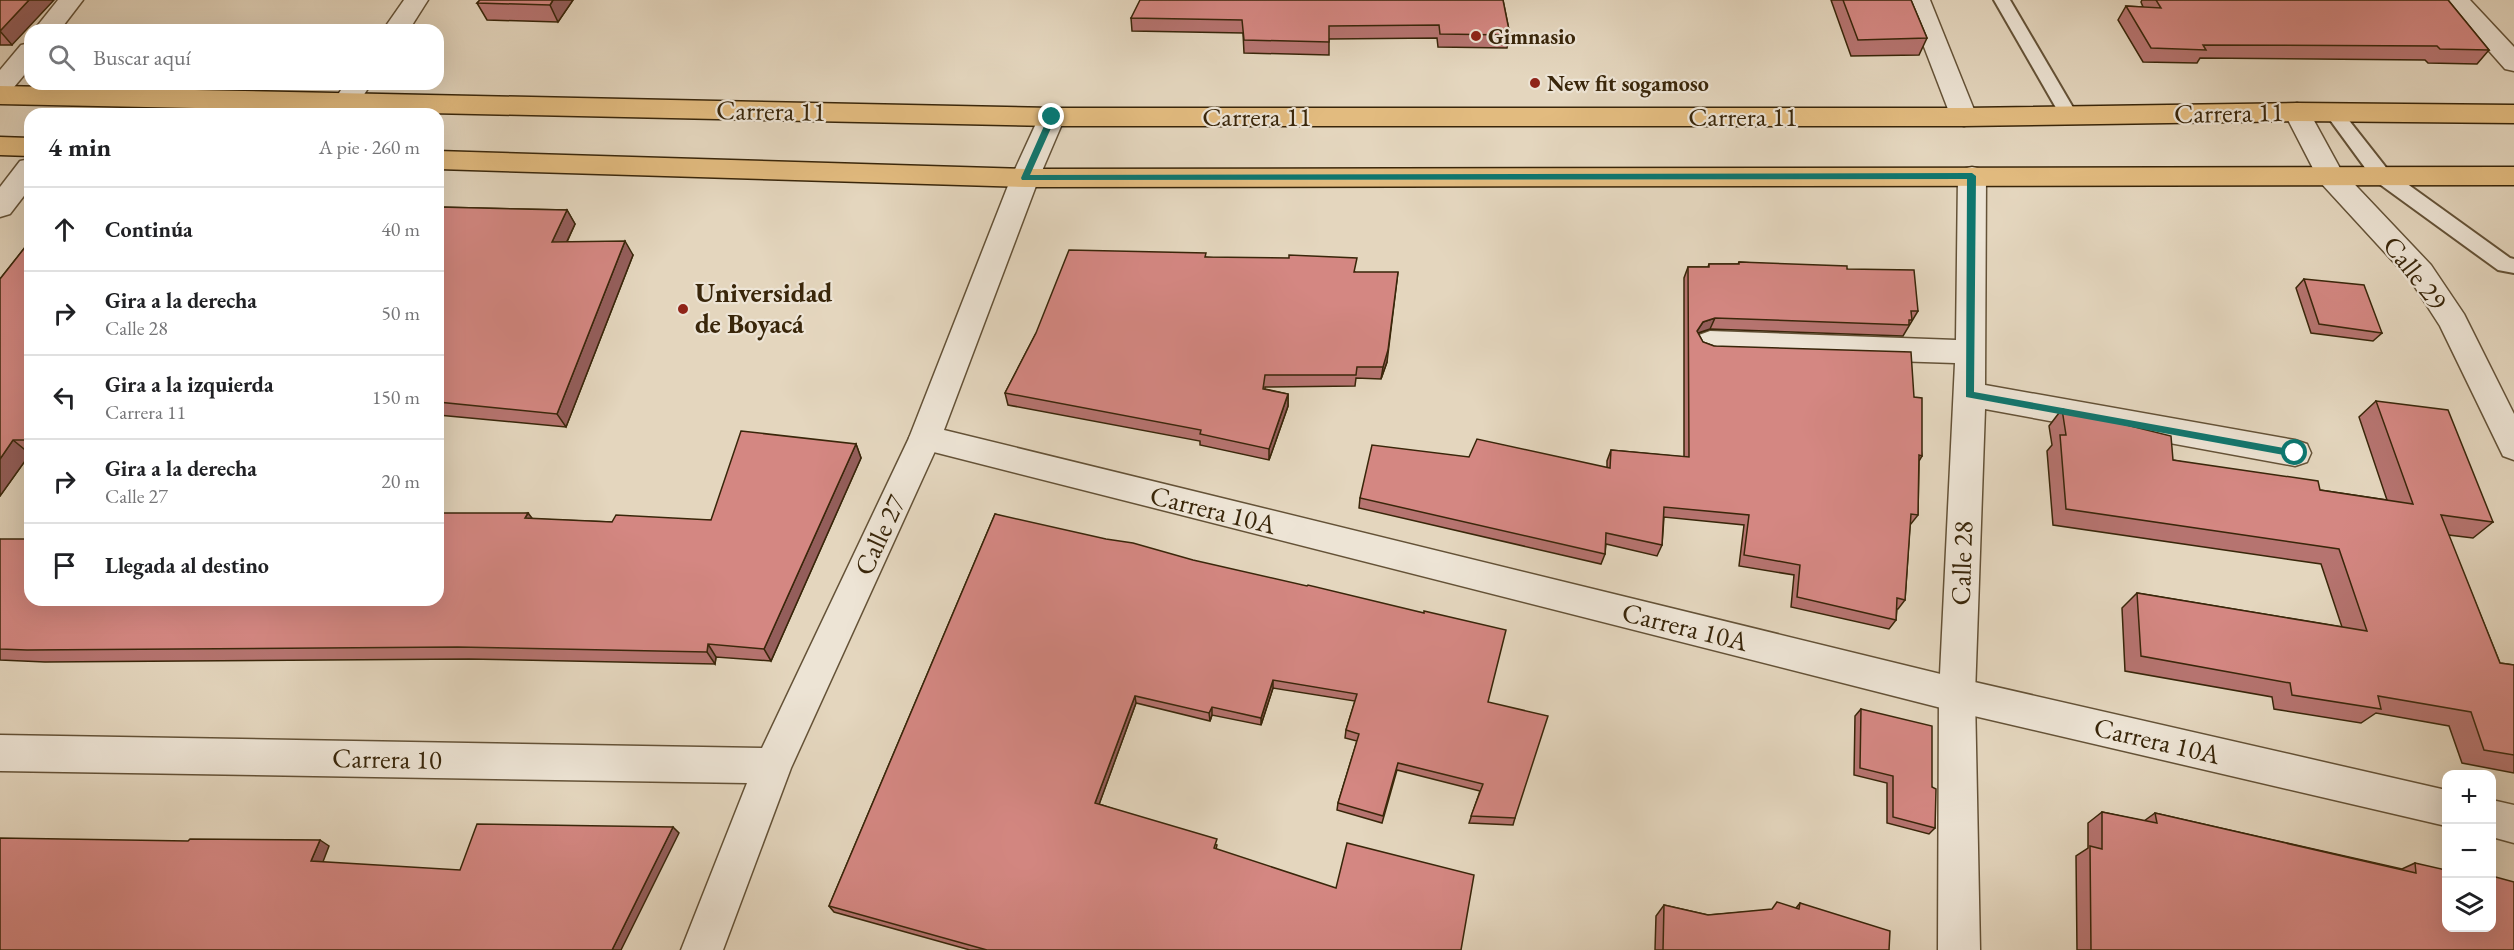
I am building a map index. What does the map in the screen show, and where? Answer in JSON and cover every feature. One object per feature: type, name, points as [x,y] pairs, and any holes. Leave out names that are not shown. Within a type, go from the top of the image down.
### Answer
[{"type":"main road","name":"Carrera 11","points":[[0,95],[352,93],[1052,117],[1964,117],[2297,112],[2514,114]]},
{"type":"main road","points":[[0,146],[24,147]]},
{"type":"main road","points":[[444,160],[1025,178],[2514,176]]},
{"type":"street","points":[[52,24],[71,0]]},
{"type":"street","points":[[400,24],[416,0]]},
{"type":"street","points":[[1918,0],[1964,117]]},
{"type":"street","points":[[2456,0],[2514,63]]},
{"type":"street","points":[[0,87],[24,58]]},
{"type":"street","name":"Calle 29","points":[[2297,112],[2330,175],[2421,273],[2453,322],[2514,447]]},
{"type":"street","name":"Calle 27","points":[[702,950],[773,766],[925,438],[1025,178],[1052,117]]},
{"type":"street","points":[[0,207],[24,176]]},
{"type":"street","name":"Calle 28","points":[[1959,950],[1957,695],[1971,352],[1972,176]]},
{"type":"street","points":[[1710,343],[1971,352]]},
{"type":"street","points":[[1969,394],[2295,453]]},
{"type":"street","name":"Carrera 10A","points":[[925,438],[1957,695],[2442,807]]},
{"type":"street","name":"Carrera 10","points":[[0,753],[773,766]]},
{"type":"street","points":[[2496,820],[2514,824]]},
{"type":"lane","points":[[2002,0],[2069,116]]},
{"type":"lane","points":[[2334,113],[2381,175],[2505,265],[2514,266]]},
{"type":"building","points":[[0,0],[29,0],[0,31]]},
{"type":"building","points":[[480,0],[553,0],[550,5],[477,3]]},
{"type":"building","points":[[1140,0],[1503,0],[1510,35],[1440,34],[1439,25],[1329,26],[1329,42],[1244,40],[1242,20],[1131,18]]},
{"type":"building","points":[[1843,0],[1911,0],[1927,38],[1858,40]]},
{"type":"building","points":[[2156,0],[2448,0],[2489,50],[2440,49],[2437,46],[2203,45],[2206,50],[2151,48],[2126,6],[2161,8]]},
{"type":"building","points":[[444,207],[567,210],[552,242],[625,241],[557,414],[444,403]]},
{"type":"building","points":[[24,249],[24,440],[13,440],[0,459],[0,279]]},
{"type":"building","points":[[1069,250],[1206,253],[1205,257],[1289,258],[1289,255],[1357,258],[1354,272],[1398,272],[1388,350],[1383,367],[1357,367],[1356,375],[1265,375],[1263,389],[1288,394],[1269,449],[1200,434],[1201,430],[1005,393],[1036,333]]},
{"type":"building","points":[[1739,262],[1847,266],[1847,269],[1914,270],[1918,311],[1911,311],[1912,320],[1909,320],[1909,325],[1715,318],[1703,322],[1697,331],[1703,342],[1714,346],[1911,352],[1914,397],[1922,398],[1922,456],[1919,455],[1918,515],[1911,514],[1905,600],[1897,598],[1896,620],[1797,597],[1800,565],[1744,555],[1749,515],[1664,507],[1662,545],[1606,533],[1605,554],[1360,498],[1372,445],[1469,457],[1477,439],[1610,468],[1611,450],[1689,457],[1688,267],[1709,267],[1709,264],[1739,264]]},
{"type":"building","points":[[2304,279],[2364,285],[2382,333],[2319,324]]},
{"type":"building","points":[[2376,401],[2448,410],[2493,522],[2441,515],[2500,663],[2514,665],[2514,755],[2484,750],[2471,712],[2378,696],[2381,709],[2292,695],[2290,683],[2141,656],[2137,593],[2367,631],[2339,549],[2066,509],[2060,435],[2066,435],[2062,409],[2171,436],[2173,460],[2318,481],[2320,490],[2413,504]]},
{"type":"building","points":[[741,431],[856,444],[764,649],[708,644],[707,652],[458,647],[0,649],[0,539],[24,539],[24,606],[444,606],[444,513],[528,513],[525,518],[612,522],[616,515],[711,520]]},
{"type":"building","points":[[995,514],[1133,543],[1193,560],[1506,630],[1488,702],[1548,716],[1515,818],[1471,816],[1483,784],[1398,763],[1383,816],[1338,803],[1359,734],[1346,730],[1357,694],[1273,680],[1261,718],[1212,707],[1209,713],[1135,696],[1095,803],[1217,839],[1214,848],[1336,888],[1347,843],[1474,875],[1461,950],[987,950],[829,906]]},
{"type":"building","points":[[1861,709],[1932,726],[1932,787],[1936,789],[1935,828],[1893,817],[1893,776],[1860,768]]},
{"type":"building","points":[[2102,812],[2157,823],[2155,813],[2416,873],[2415,863],[2442,869],[2442,932],[2496,932],[2496,877],[2514,882],[2514,950],[2091,950],[2090,846],[2102,849]]},
{"type":"building","points":[[477,824],[673,827],[612,950],[0,950],[0,838],[188,841],[190,839],[320,840],[311,861],[460,870]]},
{"type":"building","points":[[1777,902],[1799,909],[1800,903],[1890,931],[1889,950],[1663,950],[1664,905],[1708,915],[1772,909]]},
{"type":"place","name":"Gimnasio","points":[[1476,36]]},
{"type":"place","name":"New fit sogamoso","points":[[1535,83]]},
{"type":"place","name":"Universidad de Boyacá","points":[[683,309]]},
{"type":"route","points":[[1052,117],[1025,178],[1972,176],[1969,394],[2295,453]]}]
